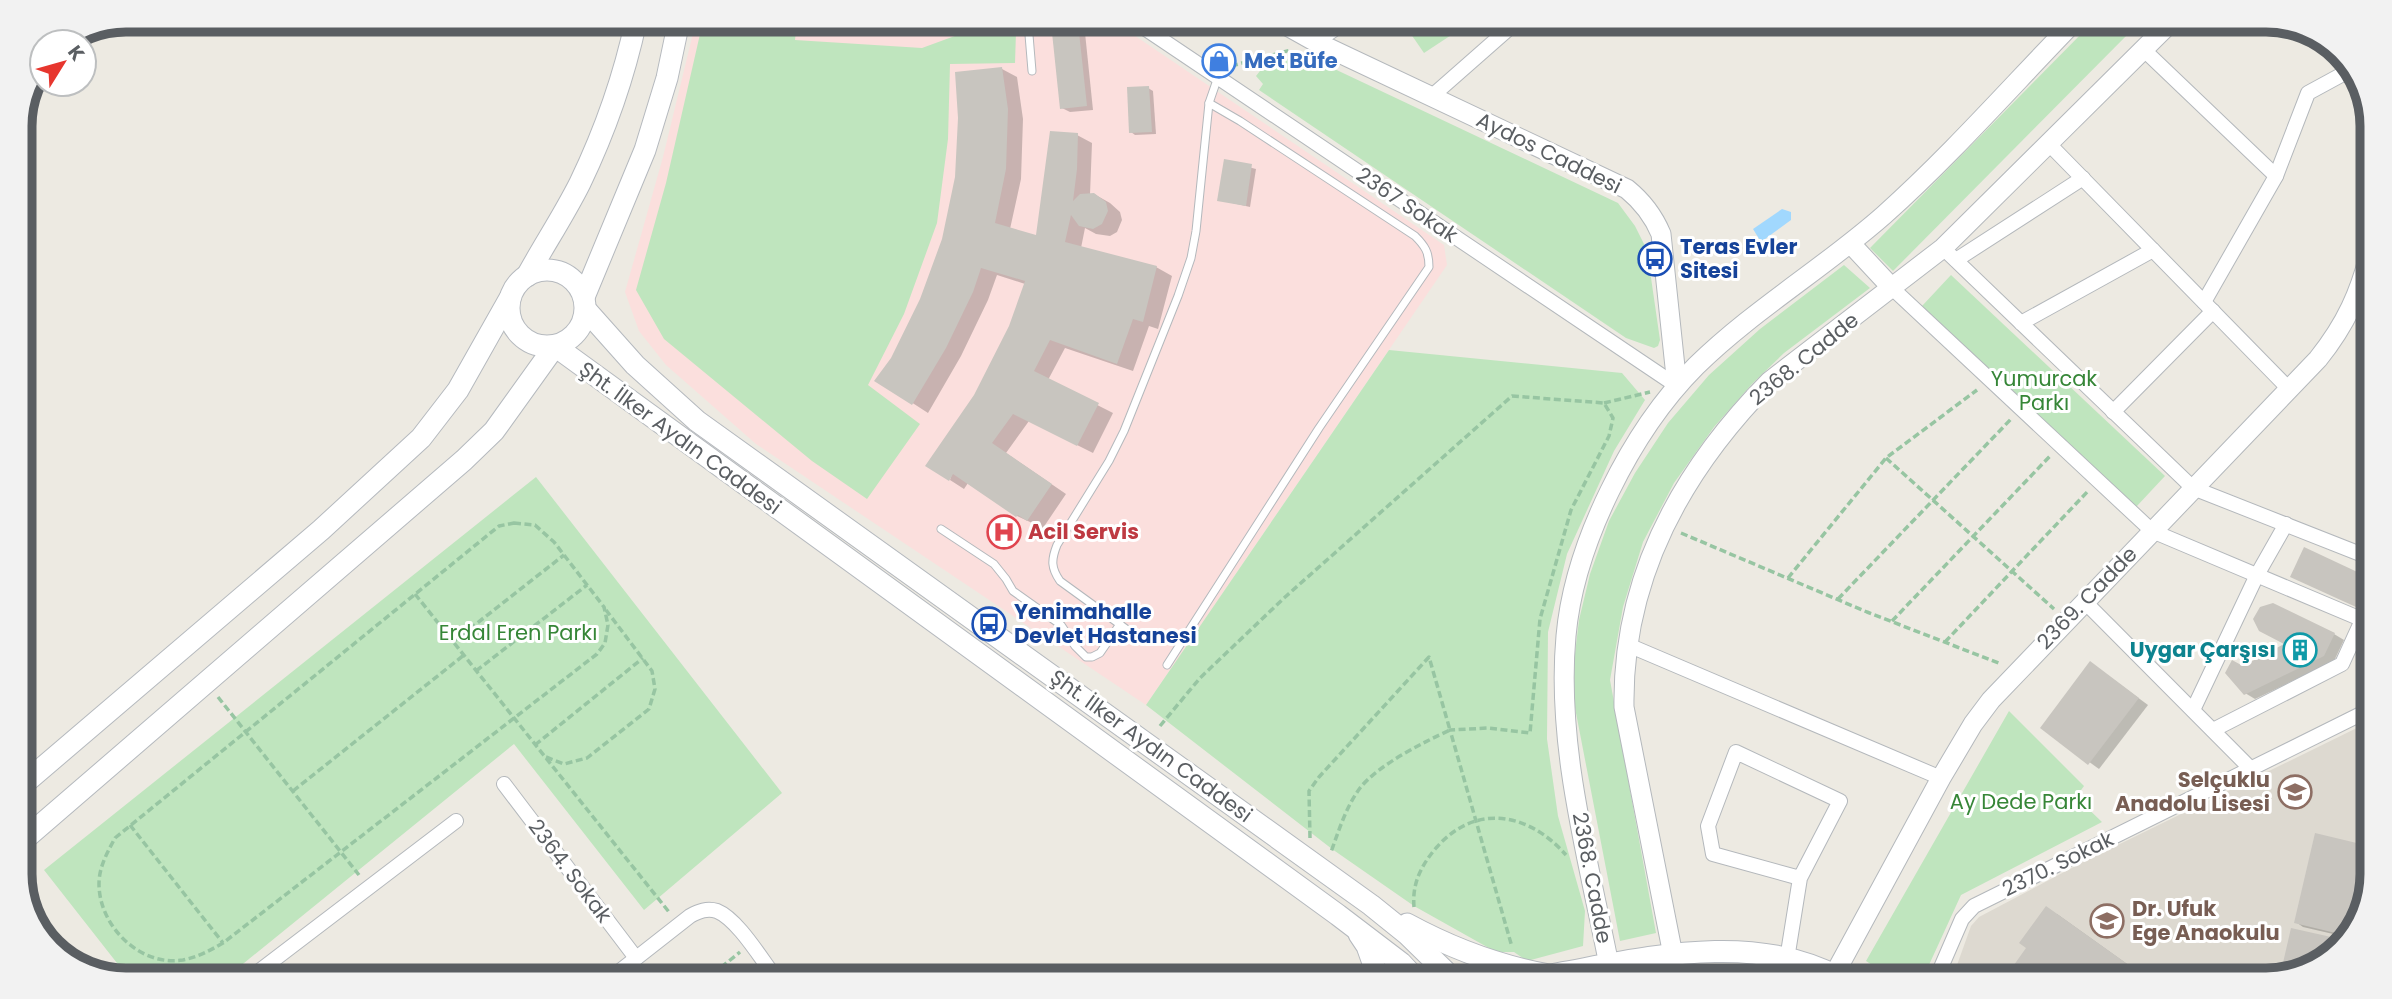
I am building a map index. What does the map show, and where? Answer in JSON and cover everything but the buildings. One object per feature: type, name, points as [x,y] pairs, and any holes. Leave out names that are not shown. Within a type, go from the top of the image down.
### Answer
[{"type":"main road","points":[[32,776],[321,530],[421,438],[458,390],[513,289],[527,276],[579,184],[614,102],[633,32]]},
{"type":"main road","points":[[510,298],[509,313],[512,325],[520,336],[530,343],[542,347],[555,346],[567,342],[577,333],[583,322],[585,303],[645,150],[667,78],[677,32]]},
{"type":"main road","points":[[527,276],[545,270],[569,276],[578,286],[585,303]]},
{"type":"main road","name":"Şht. İlker Aydın Caddesi","points":[[585,303],[635,365],[697,421],[1371,905],[1407,934],[1442,968]]},
{"type":"main road","points":[[32,831],[464,460],[494,431],[555,346]]},
{"type":"main road","name":"Şht. İlker Aydın Caddesi","points":[[555,346],[1354,926],[1405,968]]},
{"type":"main road","points":[[899,597],[914,577]]},
{"type":"main road","points":[[1371,905],[1446,944],[1510,968]]},
{"type":"main road","points":[[1354,926],[1367,946],[1375,968]]},
{"type":"main road","points":[[1591,968],[1673,955],[1734,952],[1763,954],[1813,968]]},
{"type":"street","name":"2367 Sokak","points":[[1150,32],[1677,386]]},
{"type":"street","name":"Aydos Caddesi","points":[[1299,32],[1626,189],[1639,199],[1650,211],[1661,234],[1677,386]]},
{"type":"street","points":[[1317,42],[1331,32]]},
{"type":"street","points":[[1431,97],[1505,32]]},
{"type":"street","name":"2368. Cadde","points":[[1609,965],[1567,747],[1563,708],[1566,633],[1574,587],[1599,512],[1628,459],[1677,386],[1735,333],[1851,243],[1921,180],[2064,32]]},
{"type":"street","name":"2368. Cadde","points":[[1673,955],[1624,707],[1624,674],[1628,645],[1644,578],[1663,526],[1692,477],[1749,402],[1770,381],[1892,288],[1950,254],[2049,144],[2161,32]]},
{"type":"street","points":[[2143,49],[2276,176]]},
{"type":"street","points":[[2113,412],[2208,307],[2276,176],[2308,93],[2344,73]]},
{"type":"street","points":[[2049,144],[2289,389]]},
{"type":"street","points":[[2083,178],[1950,254],[2193,488],[2360,554]]},
{"type":"street","points":[[1851,243],[1892,288],[2152,531],[2360,614]]},
{"type":"street","points":[[2021,323],[2153,250]]},
{"type":"street","name":"2369. Cadde","points":[[1841,968],[1941,778],[1973,724],[1991,700],[2318,359],[2346,320],[2360,289]]},
{"type":"street","points":[[2193,710],[2258,575],[2286,524]]},
{"type":"street","points":[[2084,601],[2251,769]]},
{"type":"street","points":[[2213,730],[2342,664],[2360,628]]},
{"type":"street","points":[[1628,645],[1941,778]]},
{"type":"street","name":"2370. Sokak","points":[[1941,968],[1962,919],[1974,906],[2360,714]]},
{"type":"street","points":[[1787,959],[1800,878],[1840,801],[1736,752],[1708,826],[1713,854],[1800,878]]},
{"type":"street","name":"2364. Sokak","points":[[504,784],[636,958]]},
{"type":"street","points":[[263,968],[456,821]]},
{"type":"street","points":[[624,968],[702,910],[715,910],[725,916],[768,968]]},
{"type":"lane","points":[[1029,32],[1032,71]]},
{"type":"lane","points":[[1140,639],[1060,581],[1054,572],[1052,558],[1119,440],[1191,258],[1214,75]]},
{"type":"lane","points":[[1167,665],[1320,428],[1429,267],[1429,255],[1415,236],[1209,103]]},
{"type":"lane","points":[[941,529],[994,564],[1013,591],[1061,625],[1086,657],[1100,653],[1120,624]]},
{"type":"path","points":[[1214,75],[1317,42]]},
{"type":"path","points":[[1787,578],[1886,458],[1990,380]]},
{"type":"path","points":[[1160,726],[1200,678],[1284,598],[1512,396],[1604,402],[1677,386]]},
{"type":"path","points":[[1330,854],[1344,817],[1361,787],[1388,764],[1450,730],[1488,728],[1530,733],[1540,619],[1571,510],[1609,436],[1613,418],[1604,402]]},
{"type":"path","points":[[1838,599],[2021,409]]},
{"type":"path","points":[[1892,621],[2060,446]]},
{"type":"path","points":[[1886,458],[2066,620]]},
{"type":"path","points":[[1945,642],[2098,481]]},
{"type":"path","points":[[544,756],[564,764],[587,758],[649,709],[655,690],[652,671],[643,658],[604,607],[554,542],[535,525],[514,523],[499,526],[115,838],[103,860],[99,884],[103,909],[115,930],[132,947],[155,958],[180,961],[203,955],[223,943],[597,654],[605,643],[607,634],[604,607]]},
{"type":"path","points":[[1663,526],[2017,670]]},
{"type":"path","points":[[453,642],[564,555]]},
{"type":"path","points":[[476,671],[587,585]]},
{"type":"path","points":[[415,594],[679,925]]},
{"type":"path","points":[[293,791],[464,656]]},
{"type":"path","points":[[1310,838],[1309,791],[1429,657],[1514,952]]},
{"type":"path","points":[[535,745],[643,658]]},
{"type":"path","points":[[206,682],[369,887]]},
{"type":"path","points":[[1414,913],[1413,891],[1416,877],[1447,835],[1469,822],[1493,817],[1517,820],[1539,831],[1566,855]]},
{"type":"path","points":[[130,825],[223,943]]},
{"type":"path","points":[[721,968],[750,945]]},
{"type":"shaded area","points":[[693,32],[1129,32],[1444,245],[1447,265],[1146,705],[756,444],[666,365],[639,331],[625,292],[663,157]]},
{"type":"shaded area","name":"Selçuklu Anadolu Lisesi","points":[[2360,726],[2359,892],[2348,921],[2341,931],[2329,944],[2308,958],[2297,963],[2267,968],[1956,968],[1971,926],[1979,917],[2083,862]]},
{"type":"green space","points":[[700,32],[796,32],[795,40],[922,48],[966,32],[1016,32],[1015,63],[950,64],[948,139],[937,223],[904,314],[868,385],[920,424],[867,499],[812,461],[664,339],[636,290],[666,183]]},
{"type":"green space","points":[[1410,32],[1456,32],[1424,53]]},
{"type":"green space","points":[[2083,32],[2130,32],[1893,271],[1870,248]]},
{"type":"green space","points":[[1307,56],[1618,203],[1635,226],[1647,250],[1660,340],[1658,346],[1654,348],[1626,338],[1259,90],[1263,84],[1256,76],[1267,62]]},
{"type":"green space","points":[[1844,265],[1870,288],[1784,353],[1752,384],[1714,427],[1674,483],[1643,542],[1623,607],[1610,680],[1656,933],[1620,941],[1571,687],[1579,620],[1590,574],[1609,521],[1635,473],[1668,423],[1709,375],[1760,329]]},
{"type":"green space","name":"Yumurcak Parkı","points":[[1951,275],[2165,476],[2136,507],[1922,306]]},
{"type":"green space","points":[[1389,350],[1622,373],[1645,400],[1614,451],[1567,554],[1548,632],[1547,739],[1558,816],[1585,911],[1583,946],[1527,961],[1514,952],[1496,952],[1414,906],[1332,849],[1146,705]]},
{"type":"green space","name":"Erdal Eren Parkı","points":[[536,477],[782,793],[644,910],[514,744],[238,968],[120,967],[44,870]]},
{"type":"green space","name":"Ay Dede Parkı","points":[[2009,711],[2084,786],[2076,797],[2102,822],[1961,895],[1928,968],[1877,968],[1866,961]]},
{"type":"water","points":[[1782,209],[1791,212],[1791,220],[1761,242],[1753,229]]},
{"type":"place","name":"Met Büfe","points":[[1219,61]]},
{"type":"place","name":"Teras Evler Sitesi","points":[[1655,259]]},
{"type":"place","name":"Acil Servis","points":[[1004,532]]},
{"type":"place","name":"Yenimahalle Devlet Hastanesi","points":[[989,624]]},
{"type":"place","name":"Uygar Çarşısı","points":[[2300,650]]},
{"type":"place","name":"Selçuklu Anadolu Lisesi","points":[[2295,792]]},
{"type":"place","name":"Dr. Ufuk Ege Anaokulu","points":[[2107,921]]}]
